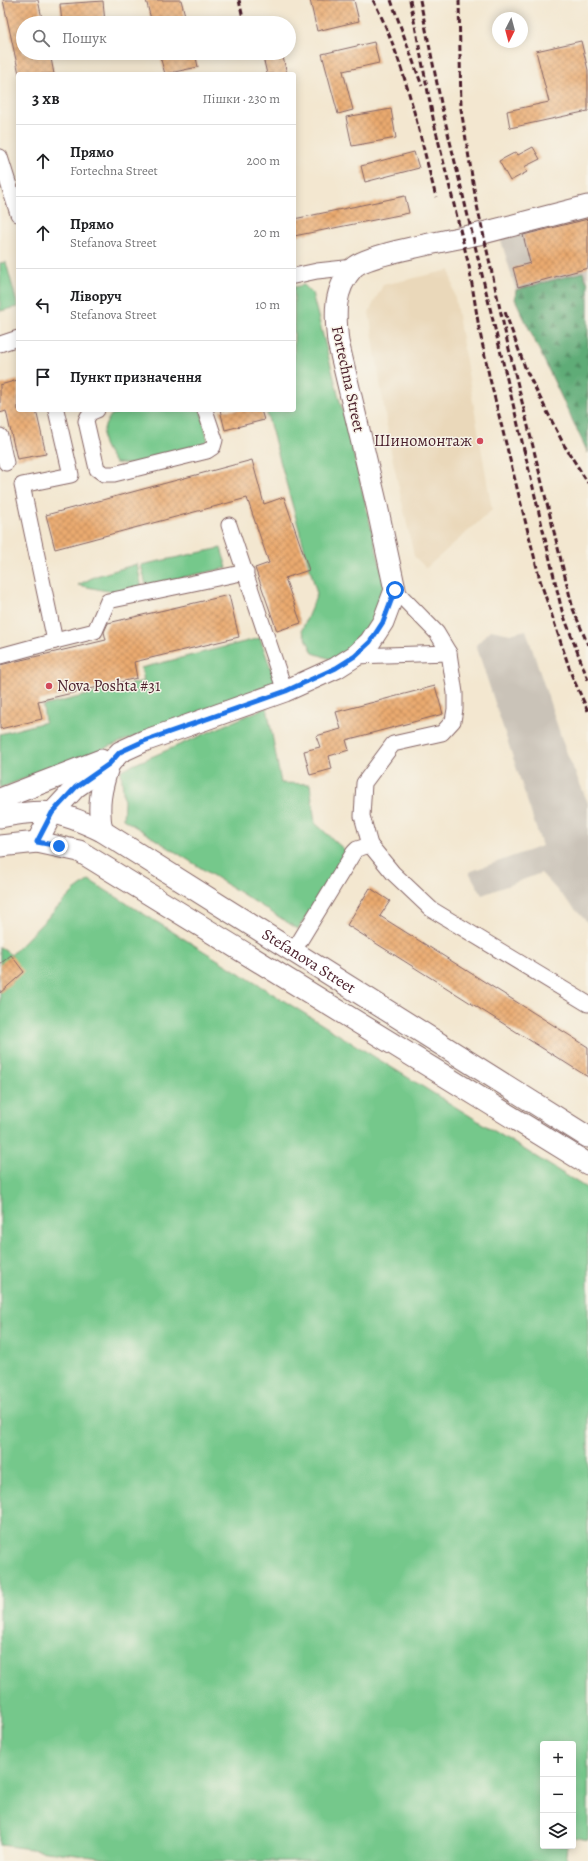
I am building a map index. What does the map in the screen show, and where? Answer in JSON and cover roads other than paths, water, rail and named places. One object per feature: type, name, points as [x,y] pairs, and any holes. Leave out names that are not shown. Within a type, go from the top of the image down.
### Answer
[{"type":"main road","points":[[354,267],[371,258],[479,234],[588,206]]},
{"type":"main road","name":"Fortechna Street","points":[[354,267],[336,300],[335,316],[338,342],[377,506],[395,590]]},
{"type":"main road","points":[[37,842],[52,813],[76,787],[114,758],[144,741],[286,691],[336,668],[355,656],[370,642],[383,622],[395,590]]},
{"type":"main road","points":[[0,799],[114,758]]},
{"type":"main road","points":[[102,831],[99,815],[100,795],[114,758]]},
{"type":"main road","points":[[0,818],[28,814],[52,813]]},
{"type":"main road","name":"Stefanova Street","points":[[52,813],[81,822],[102,831],[588,1137]]},
{"type":"main road","name":"Stefanova Street","points":[[0,846],[37,842],[79,851],[588,1164]]},
{"type":"street","points":[[0,157],[16,208]]},
{"type":"street","points":[[296,276],[318,271],[354,267]]},
{"type":"street","points":[[0,344],[16,339]]},
{"type":"street","points":[[56,412],[71,474],[22,485],[56,641]]},
{"type":"street","points":[[91,412],[86,421],[97,469],[104,474],[114,474],[207,451],[213,447],[215,440],[206,412]]},
{"type":"street","points":[[0,436],[6,463]]},
{"type":"street","points":[[66,450],[91,445]]},
{"type":"street","points":[[229,525],[286,691]]},
{"type":"street","points":[[0,656],[95,631],[108,601],[246,572]]},
{"type":"street","points":[[395,590],[437,633],[449,653],[455,693],[453,722],[442,733],[392,744],[364,783],[362,816],[370,845],[393,873],[431,909],[588,1004]]},
{"type":"street","points":[[355,656],[449,653]]},
{"type":"street","points":[[293,952],[354,852],[357,849],[370,845]]},
{"type":"railway","points":[[239,0],[242,16]]},
{"type":"railway","points":[[373,0],[394,46],[410,96],[436,197]]},
{"type":"railway","points":[[391,0],[422,86]]},
{"type":"railway","points":[[410,0],[434,123],[469,266],[479,328],[489,375],[540,580],[572,676],[588,711]]},
{"type":"railway","points":[[420,0],[442,108],[525,454]]},
{"type":"railway","points":[[459,0],[461,109],[476,201],[508,345],[573,609],[588,645]]},
{"type":"railway","points":[[505,312],[526,370],[564,445],[588,483]]},
{"type":"railway","points":[[524,449],[562,611],[588,680]]},
{"type":"place","name":"Шиномонтаж","points":[[480,441]]},
{"type":"place","name":"Nova Poshta #31","points":[[49,686]]}]
